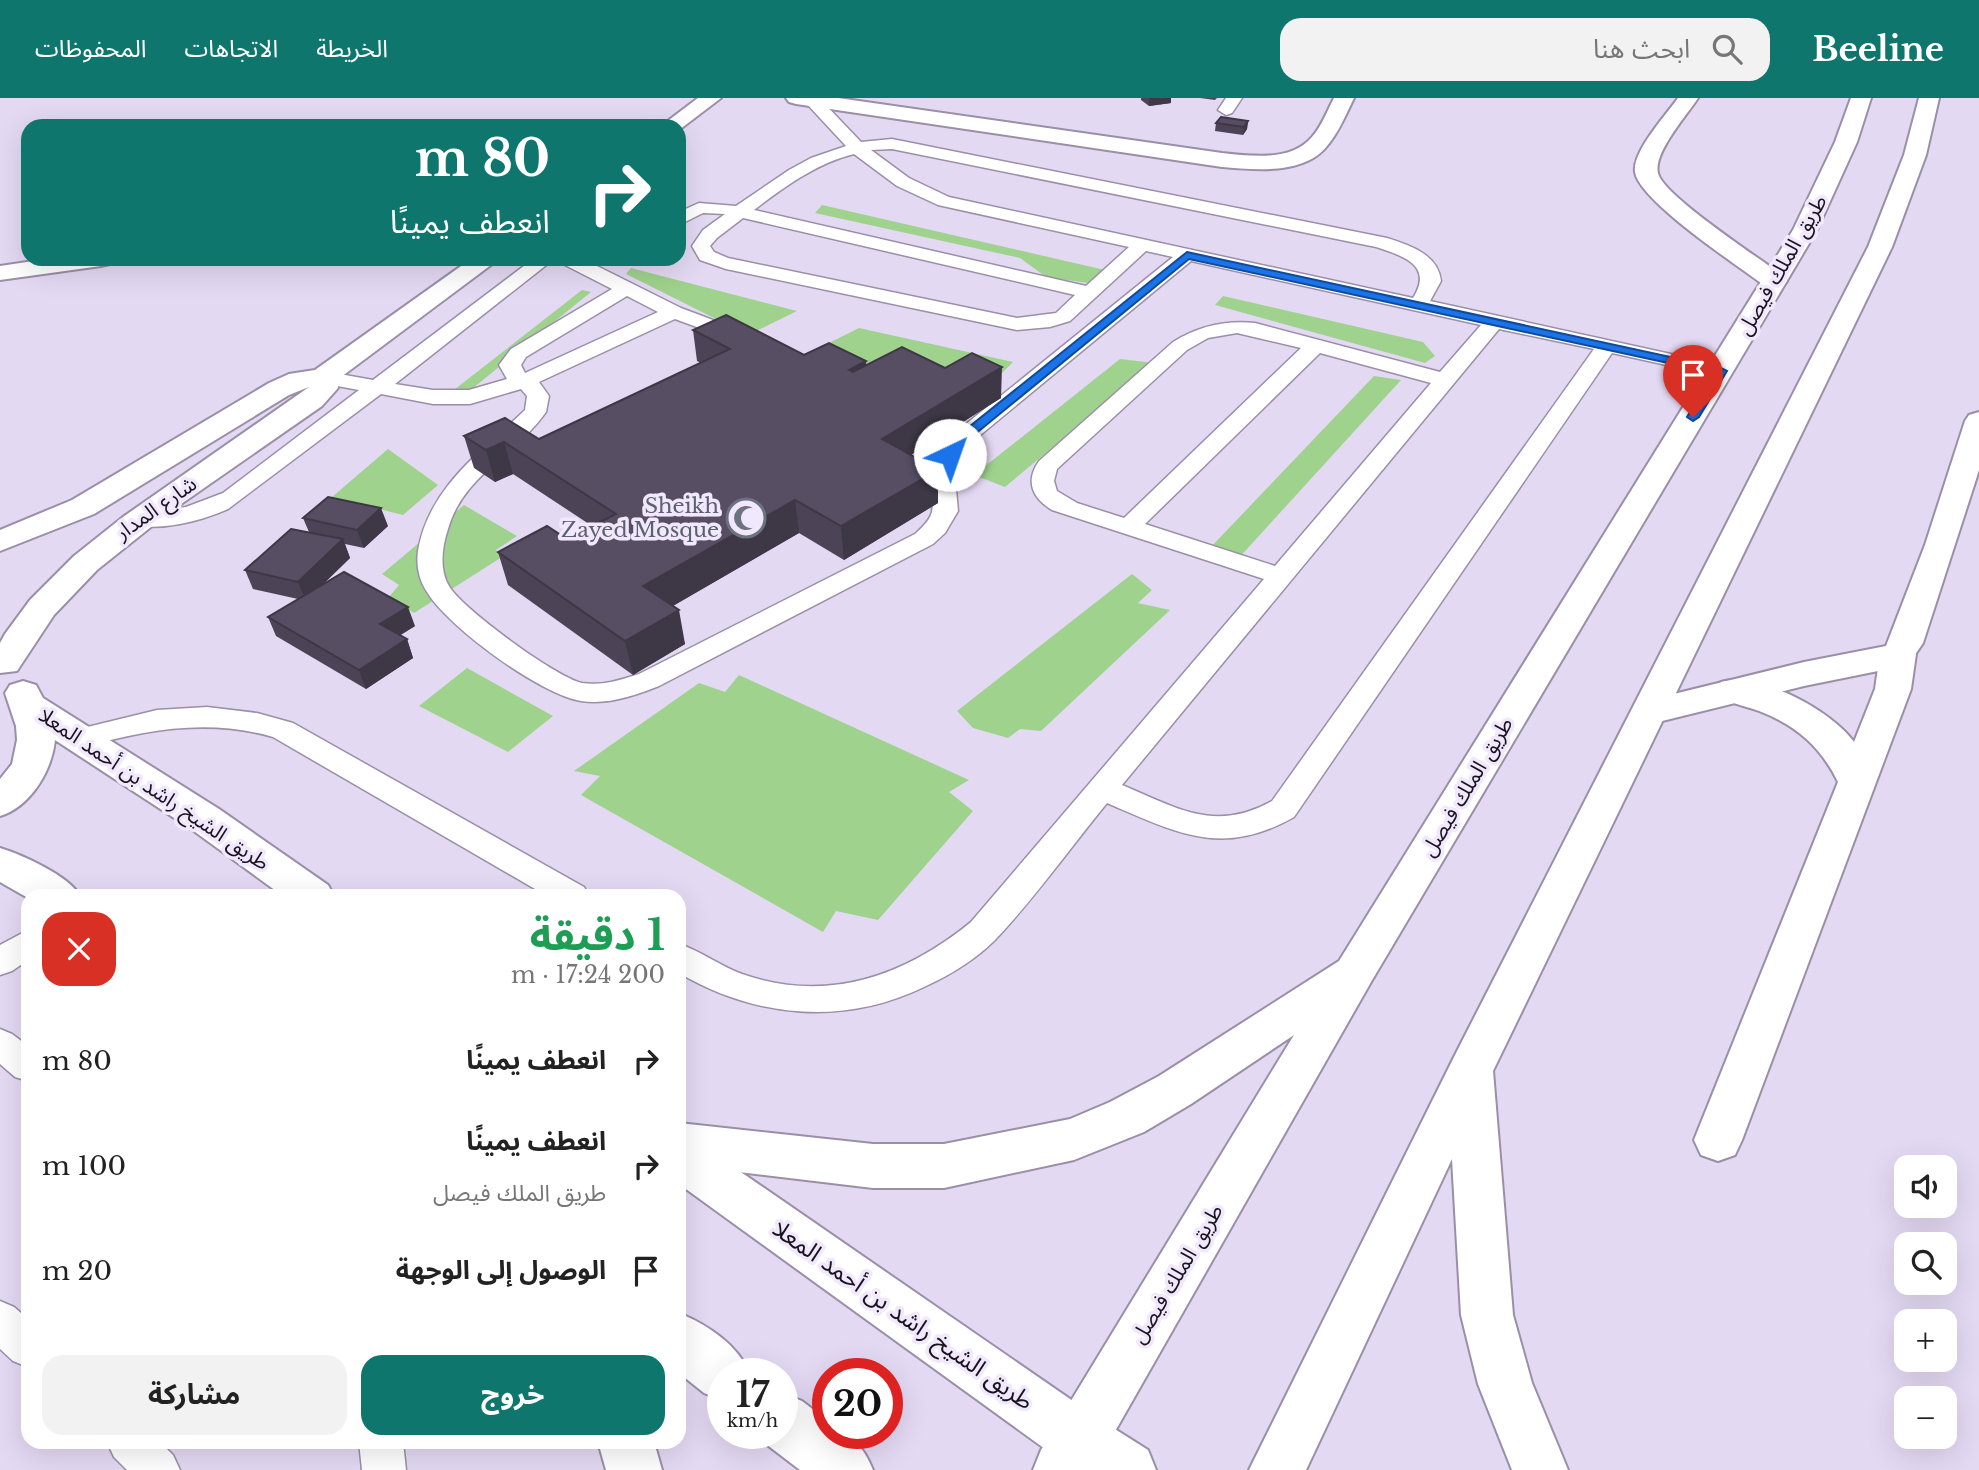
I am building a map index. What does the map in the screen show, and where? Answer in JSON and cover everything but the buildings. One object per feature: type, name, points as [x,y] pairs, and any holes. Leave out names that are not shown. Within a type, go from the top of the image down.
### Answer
[{"type":"street","points":[[682,119],[710,98]]},
{"type":"street","points":[[804,99],[1222,160],[1259,162],[1292,158],[1312,149],[1325,134],[1344,98]]},
{"type":"street","points":[[1688,98],[1649,154],[1646,173],[1651,183],[1673,206],[1774,281]]},
{"type":"street","name":"طريق الملك فيصل","points":[[1070,1455],[1356,970],[1774,281],[1828,184],[1861,98]]},
{"type":"street","points":[[1277,1470],[1470,1071],[1881,247],[1915,155],[1929,98]]},
{"type":"street","points":[[0,272],[47,266]]},
{"type":"street","name":"شارع المدار","points":[[0,541],[83,507],[279,389],[299,380],[323,377],[477,266]]},
{"type":"street","name":"شارع المدار","points":[[3,660],[61,584],[92,554],[312,400],[324,388],[323,377]]},
{"type":"street","points":[[1718,1140],[1893,689],[1898,654],[1906,643],[1941,545],[1979,421]]},
{"type":"street","points":[[1650,712],[1734,690],[1876,661],[1898,654]]},
{"type":"street","points":[[0,802],[26,776],[36,752],[36,730],[29,706],[3,660]]},
{"type":"street","points":[[1734,690],[1790,709],[1814,724],[1835,742],[1849,761],[1856,781]]},
{"type":"street","name":"طريق الشيخ راشد بن أحمد المعلا","points":[[29,706],[81,738],[160,793],[205,819],[303,889]]},
{"type":"street","points":[[0,863],[46,889]]},
{"type":"street","points":[[686,1144],[873,1166],[944,1166],[1074,1139],[1127,1117],[1175,1090],[1356,970]]},
{"type":"street","points":[[1470,1071],[1488,1315],[1505,1384],[1540,1470]]},
{"type":"street","name":"طريق الشيخ راشد بن أحمد المعلا","points":[[686,1161],[1070,1455],[1128,1470]]},
{"type":"street","points":[[686,1345],[707,1361]]},
{"type":"street","points":[[798,1433],[845,1470]]},
{"type":"street","points":[[628,1449],[634,1470]]},
{"type":"lane","points":[[804,99],[889,175],[944,201],[1721,371]]},
{"type":"lane","points":[[1142,245],[1063,317],[1017,324],[726,263],[707,257],[691,246],[813,162],[854,146],[879,143],[915,147],[1380,242],[1409,253],[1427,268],[1431,276],[1430,284],[1417,306]]},
{"type":"lane","points":[[686,215],[707,207],[741,212],[1091,293]]},
{"type":"lane","points":[[625,289],[518,353],[510,365],[511,371],[538,394],[535,412],[470,469],[450,494],[434,537],[430,566],[440,593],[464,618],[555,682],[587,693],[629,688],[649,680],[923,539],[942,521],[947,510],[944,469],[958,442],[1187,255]]},
{"type":"lane","points":[[139,519],[185,516],[218,505],[536,266]]},
{"type":"lane","points":[[581,266],[674,312],[762,345]]},
{"type":"lane","points":[[323,377],[375,388],[457,398],[484,395],[524,381],[674,312]]},
{"type":"lane","points":[[686,961],[740,988],[777,997],[817,1000],[857,996],[894,987],[929,973],[958,954],[983,931],[1493,323]]},
{"type":"lane","points":[[1281,576],[1068,508],[1048,497],[1041,481],[1047,466],[1180,346],[1202,332],[1237,327],[1255,329],[1445,380]]},
{"type":"lane","points":[[1128,527],[1317,345]]},
{"type":"lane","points":[[1102,789],[1187,824],[1209,829],[1251,826],[1269,819],[1283,809],[1605,347]]},
{"type":"lane","points":[[993,386],[1021,389]]},
{"type":"lane","points":[[81,738],[161,718],[195,715],[257,721],[283,730],[561,889]]},
{"type":"lane","points":[[0,962],[21,948]]},
{"type":"lane","points":[[0,1044],[21,1060]]},
{"type":"lane","points":[[0,1321],[21,1340]]},
{"type":"lane","points":[[136,1449],[158,1470]]},
{"type":"lane","points":[[382,1449],[384,1470]]},
{"type":"green space","points":[[822,205],[1118,273],[1109,286],[1046,277],[1020,258],[815,213]]},
{"type":"green space","points":[[631,268],[797,311],[748,335],[626,274]]},
{"type":"green space","points":[[582,290],[591,292],[462,397],[450,393]]},
{"type":"green space","points":[[1223,296],[1423,342],[1435,356],[1425,363],[1215,305]]},
{"type":"green space","points":[[859,328],[1013,362],[1000,375],[904,381],[821,347]]},
{"type":"green space","points":[[1120,359],[1154,363],[1005,487],[974,475]]},
{"type":"green space","points":[[1374,376],[1401,380],[1237,560],[1209,549]]},
{"type":"green space","points":[[388,449],[438,485],[403,515],[332,497]]},
{"type":"green space","points":[[464,505],[517,536],[496,550],[502,557],[414,613],[389,597],[399,585],[382,574]]},
{"type":"green space","points":[[1132,574],[1152,590],[1138,603],[1170,610],[1041,731],[1020,729],[1008,738],[973,728],[957,711]]},
{"type":"green space","points":[[467,668],[553,716],[508,752],[419,706]]},
{"type":"green space","points":[[739,675],[969,780],[949,792],[973,811],[878,920],[836,911],[823,932],[581,795],[600,776],[574,771],[699,683],[725,692]]},
{"type":"place","name":"Sheikh Zayed Mosque","points":[[746,518]]},
{"type":"route","points":[[950,455],[958,442],[1187,255],[1721,371],[1693,417]]}]
